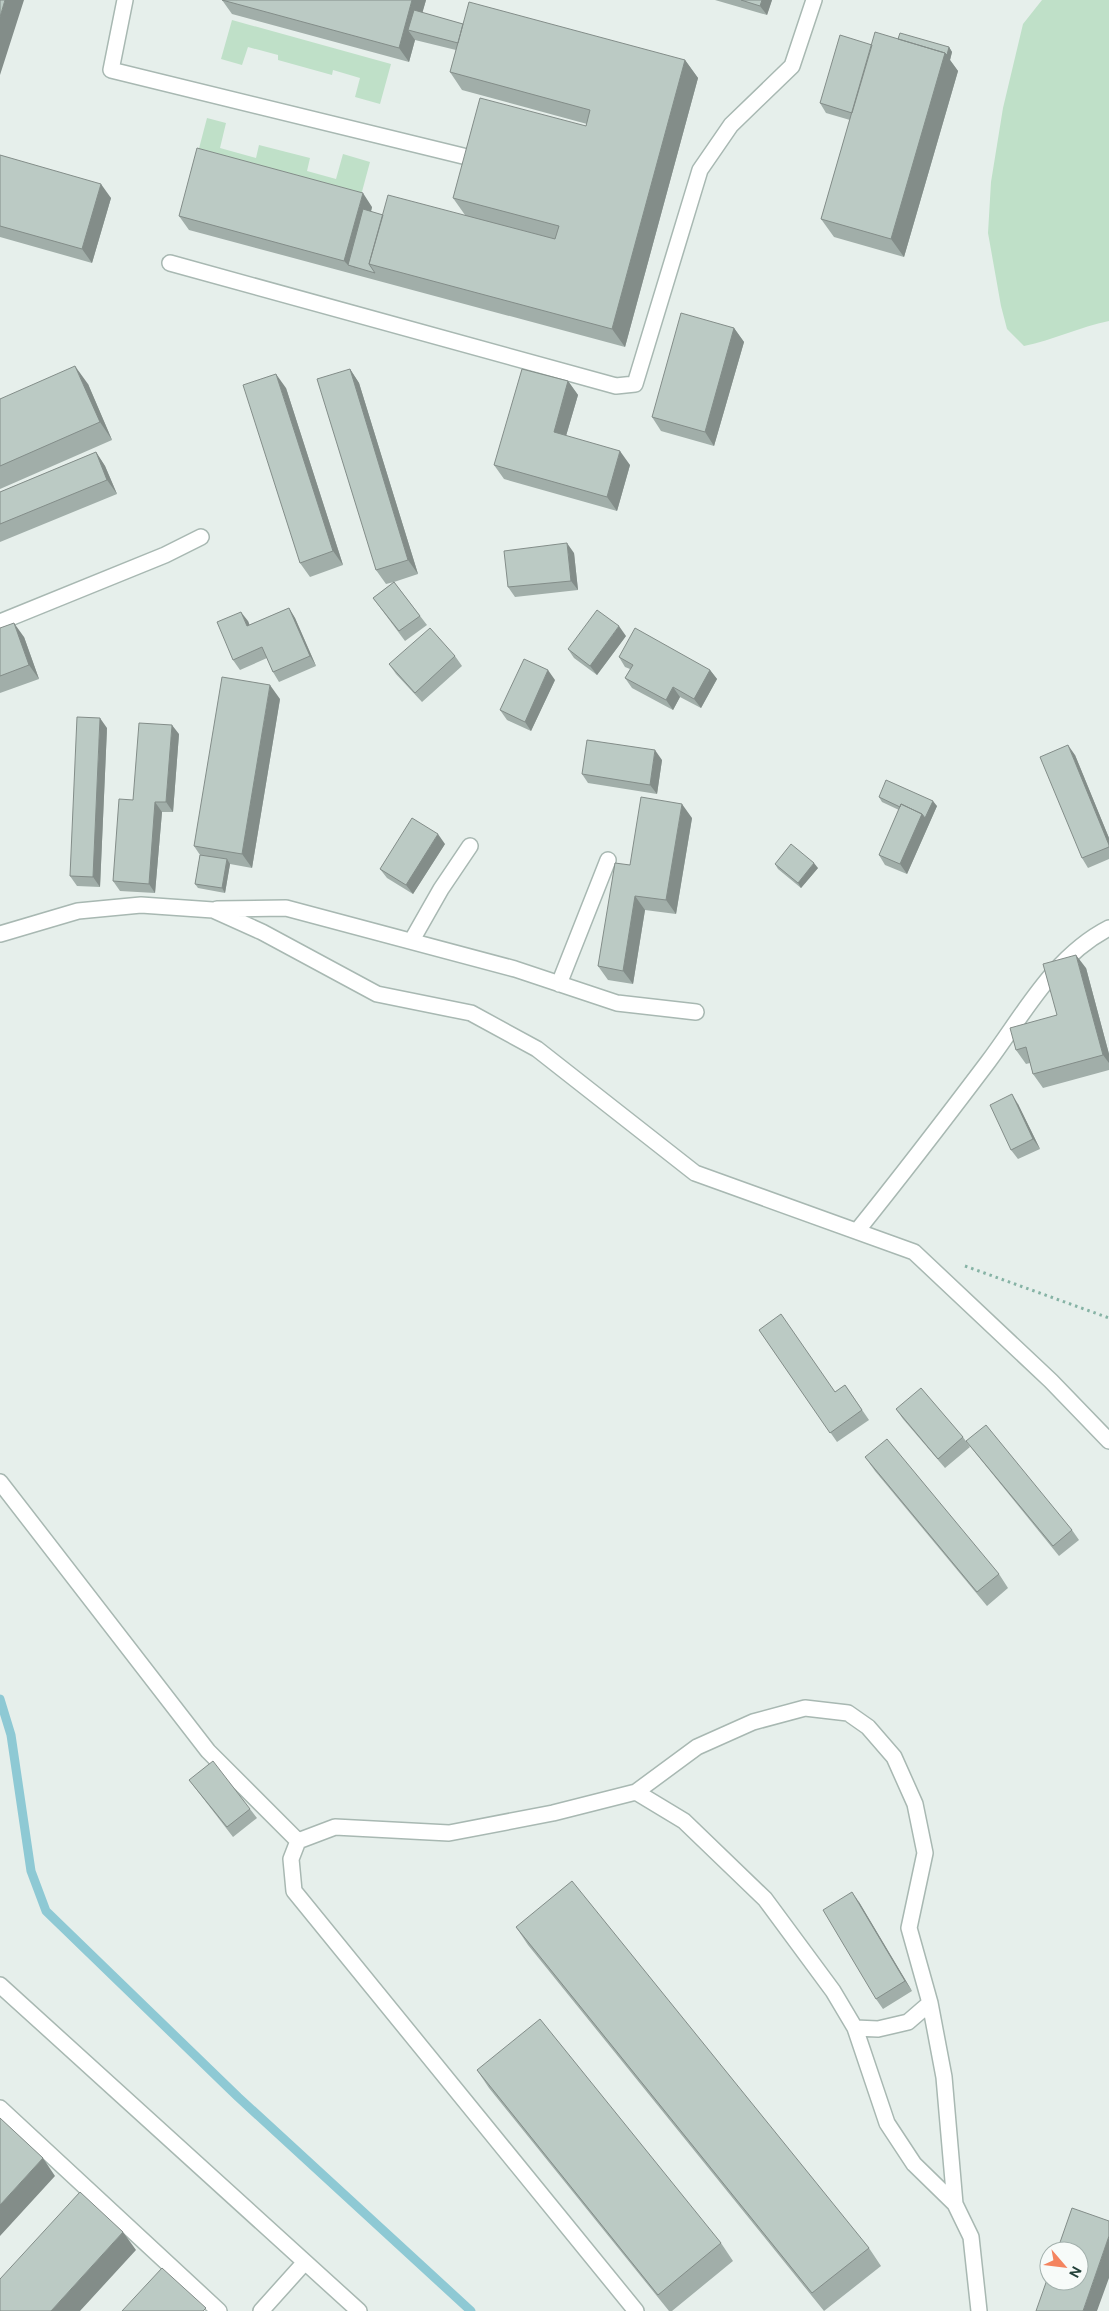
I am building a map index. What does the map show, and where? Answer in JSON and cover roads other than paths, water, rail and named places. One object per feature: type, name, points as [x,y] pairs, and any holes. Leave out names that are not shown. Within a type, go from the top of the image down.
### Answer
[{"type":"lane","points":[[125,0],[111,70],[463,156]]},
{"type":"lane","points":[[170,263],[616,386],[635,384],[700,170],[731,125],[792,66],[814,0]]},
{"type":"lane","points":[[0,622],[165,555],[201,537]]},
{"type":"lane","points":[[412,940],[441,889],[470,846]]},
{"type":"lane","points":[[560,984],[608,860]]},
{"type":"lane","points":[[0,934],[78,911],[141,905],[213,910],[286,908],[412,940],[617,1003],[696,1012]]},
{"type":"lane","points":[[213,910],[262,932],[377,994],[471,1013],[537,1049],[695,1173],[914,1252],[1051,1381],[1109,1441]]},
{"type":"lane","points":[[857,1230],[916,1157],[1023,1015],[1053,971],[1092,936],[1109,928]]},
{"type":"lane","points":[[0,1482],[208,1751],[298,1841]]},
{"type":"lane","points":[[636,2311],[294,1890],[290,1859],[298,1841],[335,1827],[449,1833],[553,1813],[636,1792],[697,1747],[753,1722],[805,1708],[848,1712],[868,1727],[894,1757],[915,1804],[925,1852],[909,1928],[930,2003],[944,2077],[955,2204]]},
{"type":"lane","points":[[636,1792],[684,1820],[765,1899],[833,1990],[856,2028],[887,2123],[914,2164],[955,2204],[971,2237],[979,2311]]},
{"type":"lane","points":[[0,1985],[358,2311]]},
{"type":"lane","points":[[856,2028],[878,2028],[908,2022],[930,2003]]},
{"type":"lane","points":[[0,2108],[219,2311]]},
{"type":"lane","points":[[261,2311],[305,2262]]},
{"type":"waterway","points":[[0,1699],[11,1735],[31,1871],[46,1911],[238,2097],[471,2311]]}]
